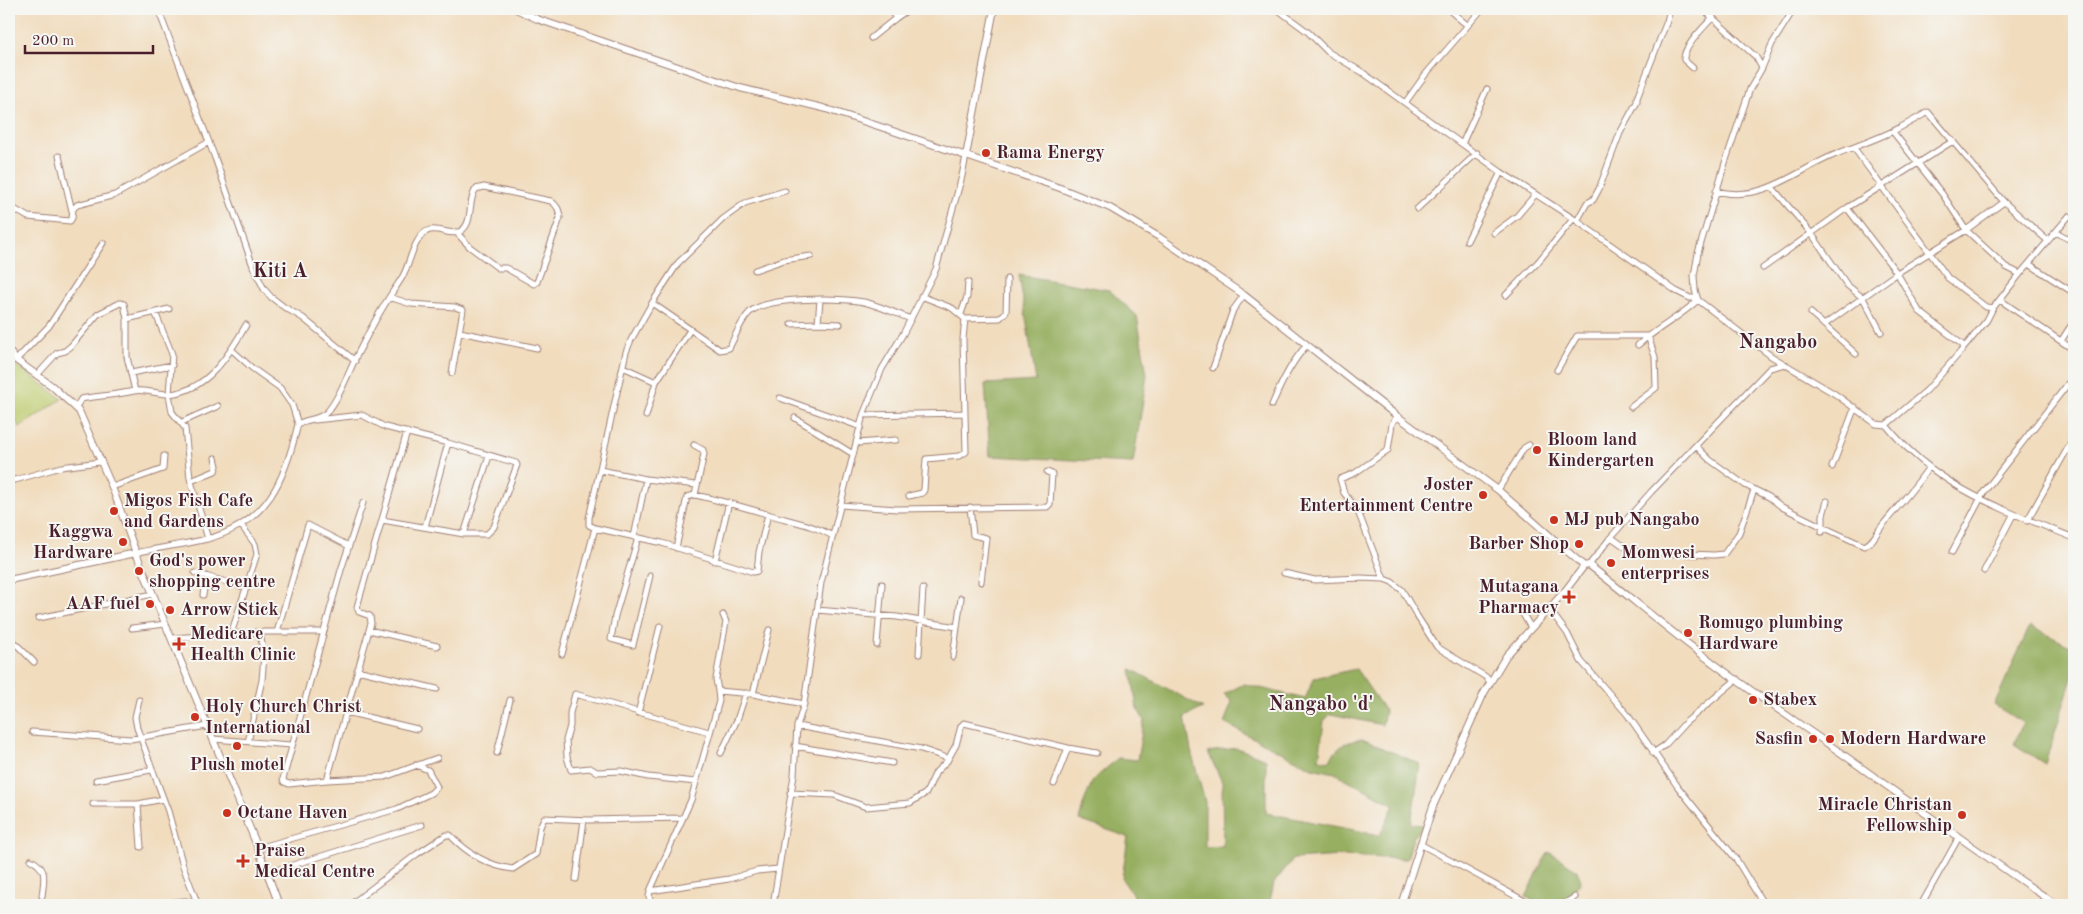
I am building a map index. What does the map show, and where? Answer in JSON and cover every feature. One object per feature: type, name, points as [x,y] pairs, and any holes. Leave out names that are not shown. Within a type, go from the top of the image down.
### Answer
[{"type":"street","points":[[158,9],[209,142],[254,268],[264,289],[271,297],[302,318],[355,360]]},
{"type":"street","points":[[516,9],[538,19],[740,88],[823,108],[1074,193],[1110,208],[1159,237],[1244,295],[1397,416],[1498,490],[1587,565],[1708,660],[2057,905]]},
{"type":"street","points":[[889,9],[896,18]]},
{"type":"street","points":[[870,38],[909,9]]},
{"type":"street","points":[[773,905],[794,775],[794,746],[797,726],[804,704],[821,583],[840,505],[863,415],[877,378],[911,319],[921,296],[936,270],[941,255],[962,176],[994,9]]},
{"type":"street","points":[[1277,9],[1308,32],[1328,52],[1362,72],[1477,153],[1500,172],[1575,220],[1676,290],[1690,298],[1698,299],[1771,356],[1855,407],[1876,424],[1886,425],[1902,445],[1948,481],[1980,500],[2074,538]]},
{"type":"street","points":[[1448,9],[1468,25]]},
{"type":"street","points":[[1405,103],[1425,75],[1482,9]]},
{"type":"street","points":[[1506,295],[1575,220],[1587,203],[1593,200],[1599,190],[1620,133],[1636,102],[1670,9]]},
{"type":"street","points":[[1703,9],[1714,17],[1740,45],[1756,57],[1762,68]]},
{"type":"street","points":[[1698,299],[1694,283],[1696,264],[1716,191],[1750,89],[1762,68],[1772,44],[1794,9]]},
{"type":"street","points":[[1693,68],[1684,60],[1684,55],[1698,33],[1714,17]]},
{"type":"street","points":[[1462,144],[1487,89]]},
{"type":"street","points":[[1716,191],[1737,195],[1772,187],[1835,154],[1893,132],[1928,112],[2004,202],[2048,241]]},
{"type":"street","points":[[1893,132],[1943,195],[1966,230],[2006,267],[2020,274]]},
{"type":"street","points":[[1763,268],[1847,208],[1953,141]]},
{"type":"street","points":[[72,211],[77,205],[115,195],[209,142]]},
{"type":"street","points":[[1854,148],[1883,186],[1929,253],[1952,281],[1986,307],[1993,308]]},
{"type":"street","points":[[1417,209],[1477,153]]},
{"type":"street","points":[[9,206],[28,217],[67,222],[72,218],[59,156]]},
{"type":"street","points":[[1467,241],[1500,172]]},
{"type":"street","points":[[1772,187],[1811,233],[1847,285],[1863,298],[1881,332]]},
{"type":"street","points":[[314,420],[335,403],[355,360],[389,298],[404,275],[417,241],[423,235],[437,228],[456,232],[470,247],[498,268],[506,268],[534,284],[537,282],[560,218],[559,210],[551,201],[479,188],[473,194],[466,225],[456,232]]},
{"type":"street","points":[[768,514],[759,552],[757,571],[750,572],[676,548],[595,528],[588,523],[623,367],[631,340],[652,303],[678,263],[723,219],[745,202],[785,192]]},
{"type":"street","points":[[1494,233],[1517,216],[1535,194]]},
{"type":"street","points":[[1824,325],[1897,273],[1966,230],[2004,202]]},
{"type":"street","points":[[1847,208],[1897,273],[1919,311],[1964,346]]},
{"type":"street","points":[[1886,425],[1927,390],[1987,320],[1993,308],[2069,216]]},
{"type":"street","points":[[2056,232],[2074,242]]},
{"type":"street","points":[[16,360],[49,326],[102,243]]},
{"type":"street","points":[[755,270],[784,260],[811,256]]},
{"type":"street","points":[[2029,264],[2074,293]]},
{"type":"street","points":[[965,320],[1003,318],[1006,312],[1007,279]]},
{"type":"street","points":[[961,314],[967,297],[968,282]]},
{"type":"street","points":[[1214,368],[1234,310],[1244,295]]},
{"type":"street","points":[[909,496],[922,493],[924,490],[926,459],[960,456],[966,452],[963,339],[965,320],[961,314],[952,308],[921,296]]},
{"type":"street","points":[[389,298],[411,304],[460,308],[463,310],[452,373]]},
{"type":"street","points":[[1638,344],[1687,311],[1698,299]]},
{"type":"street","points":[[652,303],[720,350],[728,348],[749,312],[758,306],[786,300],[861,302],[911,319]]},
{"type":"street","points":[[818,323],[820,300]]},
{"type":"street","points":[[2000,300],[2074,350]]},
{"type":"street","points":[[647,309],[652,303]]},
{"type":"street","points":[[38,374],[57,353],[65,351],[71,346],[98,314],[124,304],[127,319],[130,373],[135,391]]},
{"type":"street","points":[[127,319],[169,309]]},
{"type":"street","points":[[154,312],[172,354],[169,394],[172,412],[186,428],[191,481],[208,538]]},
{"type":"street","points":[[1811,313],[1856,354]]},
{"type":"street","points":[[2061,342],[2074,321]]},
{"type":"street","points":[[791,324],[840,324]]},
{"type":"street","points":[[76,407],[81,399],[91,396],[116,395],[135,391],[169,394],[183,391],[202,381],[220,366],[232,350],[246,325]]},
{"type":"street","points":[[646,416],[656,382],[690,330]]},
{"type":"street","points":[[460,332],[537,348]]},
{"type":"street","points":[[1557,370],[1577,336],[1648,336]]},
{"type":"street","points":[[1631,407],[1656,388],[1655,357],[1648,336]]},
{"type":"street","points":[[1272,404],[1286,375],[1298,355],[1307,345]]},
{"type":"street","points":[[9,580],[208,538],[241,525],[261,510],[271,498],[284,473],[298,424],[292,405],[284,392],[232,350]]},
{"type":"street","points":[[9,352],[16,360],[38,374],[76,407],[112,487],[136,553],[258,848],[279,905]]},
{"type":"street","points":[[1770,368],[1771,356]]},
{"type":"street","points":[[1401,905],[1433,806],[1479,703],[1506,656],[1651,492],[1770,368],[1786,364]]},
{"type":"street","points":[[130,373],[172,365]]},
{"type":"street","points":[[623,367],[656,382]]},
{"type":"street","points":[[1952,552],[1984,492],[2074,376]]},
{"type":"street","points":[[780,398],[860,427]]},
{"type":"street","points":[[182,422],[218,406]]},
{"type":"street","points":[[1832,467],[1855,407]]},
{"type":"street","points":[[863,415],[965,413]]},
{"type":"street","points":[[298,424],[304,421],[362,415],[385,427],[516,463],[516,468],[492,532],[481,535],[464,534],[382,520]]},
{"type":"street","points":[[1384,579],[1357,509],[1344,493],[1340,479],[1356,473],[1386,453],[1389,448],[1392,424],[1397,416]]},
{"type":"street","points":[[795,418],[853,454]]},
{"type":"street","points":[[327,780],[371,623],[370,616],[359,612],[357,607],[407,432]]},
{"type":"street","points":[[2027,520],[2074,437]]},
{"type":"street","points":[[857,443],[896,440]]},
{"type":"street","points":[[425,526],[448,443]]},
{"type":"street","points":[[694,445],[704,452],[695,496]]},
{"type":"street","points":[[1498,490],[1524,448],[1529,445]]},
{"type":"street","points":[[1696,446],[1710,460],[1787,510],[1822,529],[1864,546],[1869,544],[1917,485],[1929,467]]},
{"type":"street","points":[[112,487],[163,469],[164,456]]},
{"type":"street","points":[[464,534],[489,456]]},
{"type":"street","points":[[191,481],[215,471],[217,466],[215,458]]},
{"type":"street","points":[[9,479],[15,480],[61,467],[100,462]]},
{"type":"street","points":[[600,470],[646,480],[696,485]]},
{"type":"street","points":[[840,505],[897,509],[1047,506],[1050,504],[1050,473],[1058,474]]},
{"type":"street","points":[[646,480],[636,538],[615,616],[611,639],[632,645],[650,576]]},
{"type":"street","points":[[1611,537],[1636,552],[1714,556],[1724,554],[1739,533],[1754,490]]},
{"type":"street","points":[[676,548],[686,497],[695,496],[729,502],[817,527],[833,536]]},
{"type":"street","points":[[1822,529],[1827,500]]},
{"type":"street","points":[[715,561],[729,502]]},
{"type":"street","points":[[363,503],[323,632],[291,745],[283,775],[284,782],[298,784],[327,780],[385,777],[416,764],[437,758]]},
{"type":"street","points":[[970,507],[973,535],[986,538],[981,582]]},
{"type":"street","points":[[1984,571],[2014,515]]},
{"type":"street","points":[[231,634],[257,549],[241,525]]},
{"type":"street","points":[[277,632],[308,525],[349,546]]},
{"type":"street","points":[[562,654],[595,528]]},
{"type":"street","points":[[195,573],[246,588]]},
{"type":"street","points":[[1284,573],[1315,580],[1360,578],[1384,579],[1392,582],[1402,590],[1437,647],[1486,677],[1490,682]]},
{"type":"street","points":[[203,595],[206,576]]},
{"type":"street","points":[[877,645],[882,584]]},
{"type":"street","points":[[919,654],[923,589]]},
{"type":"street","points":[[39,618],[153,594]]},
{"type":"street","points":[[954,657],[961,598]]},
{"type":"street","points":[[1549,608],[1567,633],[1581,661],[1627,714],[1653,753],[1736,859],[1764,905]]},
{"type":"street","points":[[1520,609],[1531,628]]},
{"type":"street","points":[[817,610],[921,620],[930,624],[957,627]]},
{"type":"street","points":[[652,905],[649,897],[650,891],[683,818],[696,782],[719,701],[716,679],[726,622],[724,615]]},
{"type":"street","points":[[132,628],[166,624]]},
{"type":"street","points":[[638,713],[660,626]]},
{"type":"street","points":[[369,630],[437,646]]},
{"type":"street","points":[[753,694],[769,630]]},
{"type":"street","points":[[172,638],[260,632],[323,632]]},
{"type":"street","points":[[248,742],[262,680],[264,656],[260,632]]},
{"type":"street","points":[[9,638],[34,662]]},
{"type":"street","points":[[357,670],[436,689]]},
{"type":"street","points":[[1653,753],[1665,745],[1685,724],[1737,679]]},
{"type":"street","points":[[718,691],[753,694],[804,704]]},
{"type":"street","points":[[721,753],[737,720],[746,693]]},
{"type":"street","points":[[696,782],[648,777],[621,771],[597,772],[590,768],[570,769],[566,740],[570,726],[570,713],[575,694],[709,732]]},
{"type":"street","points":[[139,700],[135,717],[138,728],[163,799],[183,866],[194,889],[198,904],[185,901],[148,905]]},
{"type":"street","points":[[497,753],[510,700]]},
{"type":"street","points":[[346,712],[417,729]]},
{"type":"street","points":[[790,793],[834,795],[866,807],[910,803],[926,793],[936,772],[956,744],[961,726],[964,723],[1068,748],[1097,753]]},
{"type":"street","points":[[32,732],[131,739],[207,726]]},
{"type":"street","points":[[797,726],[920,749],[947,758]]},
{"type":"street","points":[[212,739],[291,745]]},
{"type":"street","points":[[794,746],[892,763]]},
{"type":"street","points":[[1054,784],[1068,748]]},
{"type":"street","points":[[258,848],[397,809],[431,793],[437,787],[428,770],[416,764]]},
{"type":"street","points":[[96,780],[152,770]]},
{"type":"street","points":[[93,804],[138,804],[163,799]]},
{"type":"street","points":[[138,804],[141,847]]},
{"type":"street","points":[[350,905],[417,854],[446,835],[450,835],[460,845],[486,862],[514,868],[536,854],[540,828],[544,818],[584,820],[683,818]]},
{"type":"street","points":[[576,879],[584,820]]},
{"type":"street","points":[[267,873],[422,825]]},
{"type":"street","points":[[1921,905],[1959,837]]},
{"type":"street","points":[[1420,844],[1532,905]]},
{"type":"street","points":[[31,860],[41,865],[44,872],[42,896]]},
{"type":"street","points":[[650,891],[729,879],[757,871],[778,869]]},
{"type":"street","points":[[185,901],[194,889]]},
{"type":"street","points":[[1562,905],[1575,897]]},
{"type":"green space","points":[[1019,275],[1109,290],[1137,316],[1147,375],[1133,463],[990,456],[985,384],[1036,381]]},
{"type":"green space","points":[[14,363],[62,399],[20,427],[9,412],[9,367]]},
{"type":"green space","points":[[2030,626],[2074,648],[2074,672],[2045,764],[2014,744],[2023,723],[1994,705]]},
{"type":"green space","points":[[1131,669],[1203,708],[1185,717],[1191,751],[1205,802],[1205,847],[1223,846],[1222,782],[1208,752],[1237,748],[1266,759],[1266,813],[1380,835],[1394,805],[1335,773],[1312,768],[1224,723],[1232,702],[1224,694],[1244,684],[1305,699],[1314,678],[1356,669],[1385,711],[1382,725],[1331,714],[1324,721],[1319,759],[1330,761],[1334,753],[1345,743],[1362,739],[1420,764],[1411,824],[1424,825],[1413,838],[1407,859],[1342,856],[1293,859],[1274,883],[1269,905],[1132,905],[1133,895],[1122,879],[1128,837],[1079,820],[1093,780],[1118,758],[1137,760],[1144,720],[1137,708]]},
{"type":"green space","points":[[1549,852],[1576,869],[1581,880],[1570,896],[1552,906],[1526,897],[1539,868]]},
{"type":"place","name":"Rama Energy","points":[[986,153]]},
{"type":"place","name":"Bloom land Kindergarten","points":[[1537,450]]},
{"type":"place","name":"Joster Entertainment Centre","points":[[1483,495]]},
{"type":"place","name":"Migos Fish Cafe and Gardens","points":[[114,511]]},
{"type":"place","name":"MJ pub Nangabo","points":[[1554,520]]},
{"type":"place","name":"Kaggwa Hardware","points":[[123,542]]},
{"type":"place","name":"Barber Shop","points":[[1579,544]]},
{"type":"place","name":"Momwesi enterprises","points":[[1611,563]]},
{"type":"place","name":"God's power shopping centre","points":[[139,571]]},
{"type":"place","name":"Mutagana Pharmacy","points":[[1569,597]]},
{"type":"place","name":"AAF fuel","points":[[150,604]]},
{"type":"place","name":"Arrow Stick","points":[[170,610]]},
{"type":"place","name":"Romugo plumbing Hardware","points":[[1688,633]]},
{"type":"place","name":"Medicare Health Clinic","points":[[179,644]]},
{"type":"place","name":"Stabex","points":[[1753,700]]},
{"type":"place","name":"Holy Church Christ International","points":[[195,717]]},
{"type":"place","name":"Sasfin","points":[[1813,739]]},
{"type":"place","name":"Modern Hardware","points":[[1830,739]]},
{"type":"place","name":"Plush motel","points":[[237,746]]},
{"type":"place","name":"Octane Haven","points":[[227,813]]},
{"type":"place","name":"Miracle Christan Fellowship","points":[[1962,815]]},
{"type":"place","name":"Praise Medical Centre","points":[[243,861]]},
{"type":"district","name":"Kiti A","points":[[280,272]]},
{"type":"district","name":"Nangabo","points":[[1778,343]]},
{"type":"district","name":"Nangabo 'd'","points":[[1321,705]]}]
